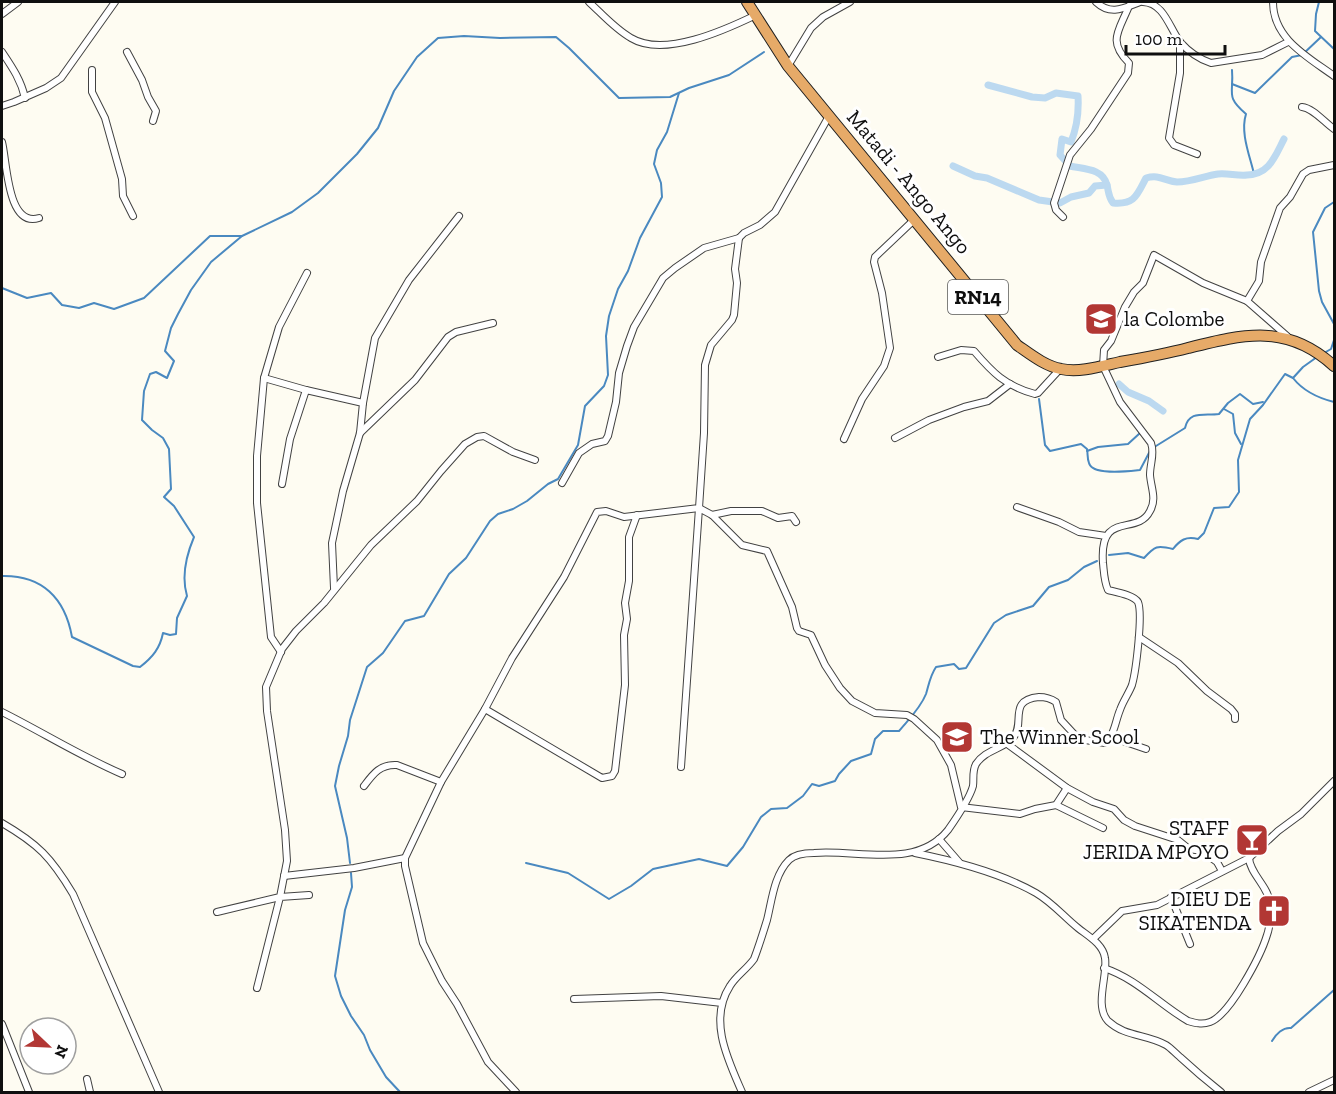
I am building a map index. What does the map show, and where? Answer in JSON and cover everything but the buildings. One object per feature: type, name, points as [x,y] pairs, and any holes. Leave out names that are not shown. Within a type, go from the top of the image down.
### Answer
[{"type":"highway","name":"Matadi - Ango Ango","points":[[747,2],[788,66],[1017,345],[1036,358],[1060,369],[1071,370],[1103,366],[1238,336],[1257,334],[1289,338],[1335,366]]},
{"type":"street","points":[[2,14],[18,2]]},
{"type":"street","points":[[2,106],[25,98],[61,78],[115,2]]},
{"type":"street","points":[[589,2],[614,26],[633,40],[661,46],[696,39],[757,15]]},
{"type":"street","points":[[788,66],[811,28],[823,17],[850,2]]},
{"type":"street","points":[[1096,2],[1113,11],[1149,2],[1159,8],[1180,41],[1203,61],[1211,63],[1262,55],[1288,42]]},
{"type":"street","points":[[1273,2],[1276,18],[1288,42],[1335,76]]},
{"type":"street","points":[[1063,217],[1056,210],[1054,203],[1071,154],[1128,73],[1129,63],[1119,54],[1116,39],[1129,6]]},
{"type":"street","points":[[1180,41],[1180,73],[1169,138],[1174,145],[1197,154]]},
{"type":"street","points":[[2,52],[21,83],[25,98]]},
{"type":"street","points":[[127,52],[142,80],[147,98],[156,111],[153,121]]},
{"type":"street","points":[[92,70],[92,92],[105,118],[122,179],[123,196],[133,216]]},
{"type":"street","points":[[1302,106],[1309,107],[1319,119],[1335,129]]},
{"type":"street","points":[[562,483],[579,453],[592,444],[605,441],[608,436],[616,402],[619,373],[627,346],[634,327],[663,278],[704,248],[739,238],[775,212],[829,116]]},
{"type":"street","points":[[2,142],[7,179],[17,207],[22,217],[30,220],[39,218]]},
{"type":"street","points":[[1246,301],[1259,281],[1261,262],[1280,208],[1290,197],[1303,174],[1309,170],[1335,165]]},
{"type":"street","points":[[334,589],[332,543],[343,491],[360,433],[375,338],[409,280],[459,216]]},
{"type":"street","points":[[844,439],[862,399],[888,357],[890,348],[875,257],[915,219]]},
{"type":"street","points":[[681,767],[704,433],[705,366],[711,345],[735,315],[737,283],[735,269],[739,238]]},
{"type":"street","points":[[914,852],[930,846],[949,828],[971,792],[975,766],[990,752],[1015,735],[1019,708],[1023,703],[1032,698],[1043,697],[1056,702],[1061,720],[1074,734],[1097,744],[1105,743],[1111,737],[1121,706],[1132,685],[1139,637],[1137,600],[1108,590],[1103,543],[1112,530],[1142,520],[1149,514],[1153,504],[1150,470],[1154,450],[1120,402],[1103,366],[1104,350],[1112,341],[1125,307],[1143,283],[1154,255],[1203,282],[1246,301],[1289,338]]},
{"type":"street","points":[[281,652],[271,637],[257,503],[257,456],[264,378],[279,327],[307,273]]},
{"type":"street","points":[[360,433],[415,380],[448,337],[456,332],[493,323]]},
{"type":"street","points":[[938,357],[961,350],[974,351],[985,366],[1010,384],[1029,392],[1038,393],[1060,369]]},
{"type":"street","points":[[264,378],[363,403]]},
{"type":"street","points":[[895,438],[929,420],[988,401],[1010,384]]},
{"type":"street","points":[[282,484],[290,439],[306,390]]},
{"type":"street","points":[[257,988],[287,861],[285,830],[267,711],[266,687],[281,652],[296,631],[324,603],[371,545],[417,501],[465,444],[484,436],[513,452],[535,460]]},
{"type":"street","points":[[1017,507],[1079,532],[1106,536]]},
{"type":"street","points":[[516,1092],[488,1062],[423,943],[405,858],[441,782],[485,709],[512,658],[564,577],[597,512],[606,511],[624,517],[699,508],[712,515],[742,545],[768,551],[792,607],[797,628],[799,631],[812,635],[825,665],[840,688],[852,701],[875,713],[907,715],[937,740],[951,765],[961,807]]},
{"type":"street","points":[[712,515],[731,511],[762,511],[775,518],[792,516],[796,522]]},
{"type":"street","points":[[485,709],[602,778],[612,776],[615,771],[625,685],[624,635],[627,619],[625,603],[629,581],[629,537],[637,515]]},
{"type":"street","points":[[1139,637],[1178,663],[1207,691],[1231,709],[1235,718]]},
{"type":"street","points":[[2,712],[122,774]]},
{"type":"street","points":[[1111,737],[1146,749]]},
{"type":"street","points":[[1006,743],[1067,788],[1093,802],[1114,808],[1120,817],[1135,826],[1174,838],[1189,849],[1202,851],[1217,862],[1222,871]]},
{"type":"street","points":[[364,786],[374,771],[390,764],[441,782]]},
{"type":"street","points":[[1094,939],[1122,911],[1157,905],[1249,858],[1278,831],[1301,814],[1335,781]]},
{"type":"street","points":[[1056,806],[1067,788]]},
{"type":"street","points":[[961,807],[1020,814],[1056,806],[1103,828]]},
{"type":"street","points":[[2,823],[28,838],[44,851],[67,884],[159,1092]]},
{"type":"street","points":[[939,839],[959,862]]},
{"type":"street","points":[[742,1092],[726,1051],[718,1019],[722,1003],[731,984],[754,959],[778,875],[789,860],[799,855],[829,851],[867,855],[914,852],[959,862],[1035,893],[1094,939],[1101,949],[1106,958],[1103,1013],[1107,1020],[1133,1036],[1152,1038],[1169,1046],[1221,1092]]},
{"type":"street","points":[[284,876],[354,868],[405,858]]},
{"type":"street","points":[[1104,969],[1118,973],[1139,985],[1188,1021],[1197,1023],[1212,1021],[1224,1012],[1259,957],[1268,933],[1270,903],[1261,882],[1249,864],[1249,858]]},
{"type":"street","points":[[217,912],[280,897],[309,895]]},
{"type":"street","points":[[1171,897],[1190,944]]},
{"type":"street","points":[[574,999],[661,996],[722,1003]]},
{"type":"street","points":[[2,1024],[29,1092]]},
{"type":"street","points":[[87,1078],[90,1092]]},
{"type":"street","points":[[1309,1092],[1335,1080]]},
{"type":"waterway","points":[[1319,2],[1315,31],[1334,49]]},
{"type":"waterway","points":[[2,576],[29,580],[40,585],[57,600],[64,611],[72,637],[133,666],[140,667],[152,656],[158,648],[163,633],[176,634],[177,618],[187,596],[184,581],[185,566],[194,537],[174,506],[164,497],[171,489],[169,449],[163,438],[142,420],[144,391],[150,374],[156,372],[167,378],[174,361],[165,351],[171,328],[191,290],[211,262],[242,236],[292,212],[318,193],[357,154],[378,128],[394,91],[417,57],[438,38],[556,37],[619,98],[670,97],[729,75],[764,52]]},
{"type":"waterway","points":[[1232,84],[1255,93],[1292,57],[1302,55],[1321,37]]},
{"type":"waterway","points":[[1232,70],[1232,94],[1235,103],[1246,114],[1245,137],[1254,174]]},
{"type":"waterway","points":[[988,85],[1032,97],[1045,98],[1056,93],[1078,96],[1075,131],[1071,142],[1062,139],[1060,155],[1070,166],[1092,170],[1101,175],[1105,179],[1113,203],[1126,202],[1134,198],[1146,178],[1159,177],[1177,182],[1218,174],[1255,174],[1271,163],[1284,139]]},
{"type":"waterway","points":[[350,863],[347,838],[335,786],[350,720],[367,667],[383,653],[405,621],[424,616],[449,574],[466,558],[490,521],[498,514],[527,501],[558,479],[578,445],[585,406],[604,386],[608,375],[606,336],[609,316],[618,289],[628,271],[640,238],[662,197],[661,183],[654,164],[657,150],[667,132],[679,93]]},
{"type":"waterway","points":[[953,166],[1039,200],[1060,203],[1071,197],[1089,193],[1095,186],[1107,185]]},
{"type":"waterway","points":[[1334,202],[1325,208],[1313,232],[1319,291],[1322,302],[1334,324]]},
{"type":"waterway","points":[[1334,228],[1334,244]]},
{"type":"waterway","points":[[2,288],[27,298],[51,293],[62,305],[79,308],[94,303],[114,309],[144,298],[210,236],[242,236]]},
{"type":"waterway","points":[[1324,353],[1331,349],[1334,340]]},
{"type":"waterway","points":[[1317,357],[1293,378],[1312,394],[1334,402]]},
{"type":"waterway","points":[[1109,555],[1128,553],[1144,558],[1157,548],[1173,549],[1184,540],[1198,539],[1204,533],[1214,508],[1229,507],[1239,492],[1238,460],[1250,419],[1285,374],[1293,378]]},
{"type":"waterway","points":[[1119,384],[1128,392],[1149,401],[1163,411]]},
{"type":"waterway","points":[[1156,446],[1185,428],[1190,418],[1219,414],[1240,394],[1253,404],[1263,402]]},
{"type":"waterway","points":[[1039,399],[1045,445],[1050,451],[1081,444],[1087,449],[1088,461],[1092,467],[1112,472],[1140,470],[1150,451]]},
{"type":"waterway","points":[[1224,409],[1233,414],[1235,433],[1241,444]]},
{"type":"waterway","points":[[1087,451],[1098,447],[1128,444],[1140,433]]},
{"type":"waterway","points":[[526,863],[568,873],[609,899],[653,869],[699,859],[727,866],[743,847],[761,817],[771,809],[787,808],[803,796],[812,784],[819,786],[835,781],[851,761],[871,754],[875,739],[883,731],[899,731],[914,714],[926,694],[936,667],[954,664],[959,669],[966,668],[994,623],[1006,615],[1033,606],[1049,587],[1068,580],[1084,567],[1097,561]]},
{"type":"waterway","points":[[351,873],[352,887],[345,910],[335,976],[341,996],[364,1035],[370,1050],[386,1077],[400,1092]]},
{"type":"waterway","points":[[1272,1041],[1280,1032],[1291,1028],[1334,990]]},
{"type":"place","name":"la Colombe","points":[[1101,319]]},
{"type":"place","name":"The Winner Scool","points":[[957,737]]},
{"type":"place","name":"STAFF JERIDA MPOYO","points":[[1252,840]]},
{"type":"place","name":"DIEU DE SIKATENDA","points":[[1274,911]]}]
